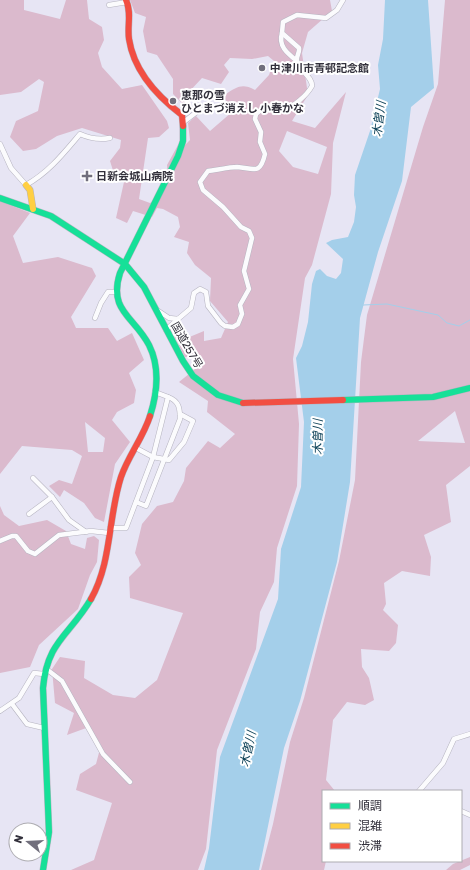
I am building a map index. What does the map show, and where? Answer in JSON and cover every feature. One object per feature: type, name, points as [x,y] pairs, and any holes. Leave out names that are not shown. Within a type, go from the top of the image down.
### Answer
[{"type":"main road","points":[[44,870],[49,832],[44,728],[47,658],[52,649],[84,610],[93,595],[100,578],[121,476],[148,424],[155,392],[156,370],[151,348],[146,338],[120,307],[114,292],[116,280],[178,156],[183,141],[184,121],[182,115],[164,101],[148,83],[140,71],[134,57],[129,38],[131,14],[127,1]]},
{"type":"main road","points":[[26,185],[30,190],[33,208]]},
{"type":"main road","name":"国道257号","points":[[0,198],[33,208],[51,216],[125,264],[140,281],[185,366],[202,384],[224,398],[242,402],[413,398],[433,397],[470,388]]},
{"type":"street","points":[[166,330],[191,308],[194,293],[200,289],[206,292],[208,306],[222,323],[228,327],[233,327],[238,324],[242,314],[240,305],[249,289],[244,271],[252,238],[249,231],[241,227],[223,207],[203,190],[200,182],[208,171],[236,167],[251,170],[258,168],[261,165],[265,154],[260,142],[261,132],[255,119],[256,114],[262,110],[284,109],[292,105],[306,94],[312,86],[311,80],[301,70],[297,61],[281,46],[280,40],[283,22],[289,17],[300,14],[326,18],[337,10],[343,0]]},
{"type":"street","points":[[109,5],[127,1]]},
{"type":"street","points":[[282,33],[291,39],[299,48],[297,61]]},
{"type":"street","points":[[184,121],[198,111],[205,109]]},
{"type":"street","points":[[0,144],[11,168],[26,185],[53,166],[80,134],[89,138],[100,140],[110,138]]},
{"type":"street","points":[[96,318],[101,303],[108,292],[114,292]]},
{"type":"street","points":[[155,309],[169,318],[178,319]]},
{"type":"street","points":[[136,502],[146,506],[180,414],[179,406],[174,399],[155,392]]},
{"type":"street","points":[[0,542],[12,536],[16,536],[28,551],[35,554],[59,535],[126,528],[153,457],[168,397]]},
{"type":"street","points":[[136,448],[153,457],[169,460],[184,442],[193,421],[180,414]]},
{"type":"street","points":[[33,478],[52,497],[69,520],[86,532]]},
{"type":"street","points":[[29,514],[52,497]]},
{"type":"street","points":[[0,711],[19,698],[34,673],[46,672],[62,681],[103,754],[130,782]]},
{"type":"street","points":[[12,704],[27,724],[44,728]]},
{"type":"street","points":[[420,790],[443,763],[454,739],[470,734]]},
{"type":"shaded area","points":[[0,0],[24,0],[24,10],[60,19],[66,0],[87,0],[89,19],[102,27],[104,40],[98,53],[102,67],[122,89],[142,85],[167,121],[169,128],[159,137],[148,138],[139,199],[150,203],[160,197],[168,181],[167,165],[178,145],[185,145],[190,140],[188,123],[196,116],[210,131],[232,112],[225,99],[226,94],[233,89],[243,86],[255,90],[269,75],[274,61],[268,56],[252,59],[230,58],[224,65],[229,72],[221,84],[202,78],[188,93],[188,106],[186,107],[173,94],[173,79],[157,55],[147,52],[143,31],[146,17],[135,13],[130,0],[330,0],[332,11],[308,32],[302,53],[308,95],[292,121],[315,128],[346,92],[333,143],[331,194],[312,265],[305,278],[293,359],[299,424],[297,486],[277,548],[274,582],[260,612],[256,649],[217,750],[206,849],[198,870],[71,870],[94,860],[112,803],[76,790],[80,774],[96,764],[101,745],[89,727],[67,735],[74,713],[55,703],[52,669],[60,657],[85,661],[84,678],[113,695],[135,698],[157,680],[183,613],[130,598],[129,577],[141,565],[135,553],[142,524],[157,506],[173,502],[184,481],[186,468],[208,441],[220,448],[235,434],[207,412],[208,401],[179,382],[200,365],[197,356],[185,357],[174,336],[187,338],[204,331],[204,341],[221,338],[228,322],[210,301],[211,278],[195,265],[187,253],[189,242],[174,237],[180,227],[178,217],[163,209],[157,208],[152,217],[133,211],[127,223],[116,218],[124,182],[116,180],[110,161],[120,148],[121,140],[82,128],[57,136],[36,149],[23,151],[10,137],[16,121],[38,111],[44,82],[39,79],[21,92],[0,95]],"holes":[[[287,131],[327,147],[318,174],[293,167],[279,151]]]},
{"type":"shaded area","points":[[445,0],[470,0],[470,466],[446,485],[451,522],[424,535],[431,557],[430,576],[402,571],[384,583],[386,604],[383,610],[398,625],[396,643],[389,651],[361,649],[362,667],[369,678],[374,700],[365,705],[347,702],[333,720],[326,780],[334,790],[322,790],[322,862],[326,862],[324,870],[261,870],[273,824],[290,742],[304,698],[339,561],[355,480],[361,362],[367,315],[423,127],[438,84]],"holes":[[[455,411],[465,443],[418,441]]]},
{"type":"shaded area","points":[[0,201],[30,213],[13,236],[23,263],[58,257],[92,268],[96,276],[71,317],[76,328],[108,328],[117,341],[132,333],[144,360],[129,373],[136,390],[134,403],[117,412],[112,420],[130,442],[115,464],[104,522],[95,518],[84,503],[64,490],[60,497],[49,486],[59,480],[72,484],[82,456],[72,450],[22,446],[0,474]],"holes":[[[85,422],[105,438],[103,452],[88,452]]]},
{"type":"shaded area","points":[[0,506],[4,515],[19,526],[47,520],[66,531],[71,544],[85,549],[87,538],[94,536],[99,540],[97,562],[90,575],[78,609],[39,645],[30,667],[0,673]]},
{"type":"shaded area","points":[[470,857],[470,865],[460,870],[446,870],[453,864],[462,862],[462,860]]},
{"type":"water","name":"木曽川","points":[[385,0],[428,0],[434,88],[411,107],[402,181],[378,252],[360,318],[350,482],[337,562],[300,701],[284,748],[259,870],[204,870],[209,848],[220,757],[278,599],[281,549],[301,487],[304,422],[296,358],[302,346],[308,322],[312,284],[316,271],[320,269],[327,276],[336,279],[341,273],[343,259],[326,243],[332,240],[348,237],[354,222],[356,207],[354,195],[355,175],[370,131],[380,89],[378,65],[383,39]]},
{"type":"waterway","points":[[363,305],[387,304],[438,315],[447,323],[459,326],[470,320]]},
{"type":"traffic: fast","points":[[150,416],[156,390],[155,362],[149,345],[143,335],[120,305],[117,296],[117,286],[120,273],[178,156],[183,141],[183,126]]},
{"type":"traffic: fast","points":[[0,198],[51,216],[125,264],[144,287],[183,361],[193,376],[218,395],[243,403]]},
{"type":"traffic: fast","points":[[343,400],[433,397],[470,388]]},
{"type":"traffic: fast","points":[[43,870],[49,832],[43,688],[45,672],[54,649],[91,599]]},
{"type":"traffic: slow","points":[[26,185],[30,190],[33,209]]},
{"type":"traffic: jam","points":[[126,0],[129,10],[129,39],[136,62],[141,73],[148,82],[164,100],[182,115],[183,126]]},
{"type":"traffic: jam","points":[[243,403],[343,400]]},
{"type":"traffic: jam","points":[[91,599],[103,570],[121,477],[144,432],[150,416]]},
{"type":"place","name":"中津川市青邨記念館","points":[[262,68]]},
{"type":"place","name":"恵那の雪 ひとまづ消えし 小春かな","points":[[173,101]]},
{"type":"place","name":"日新会城山病院","points":[[87,176]]}]
